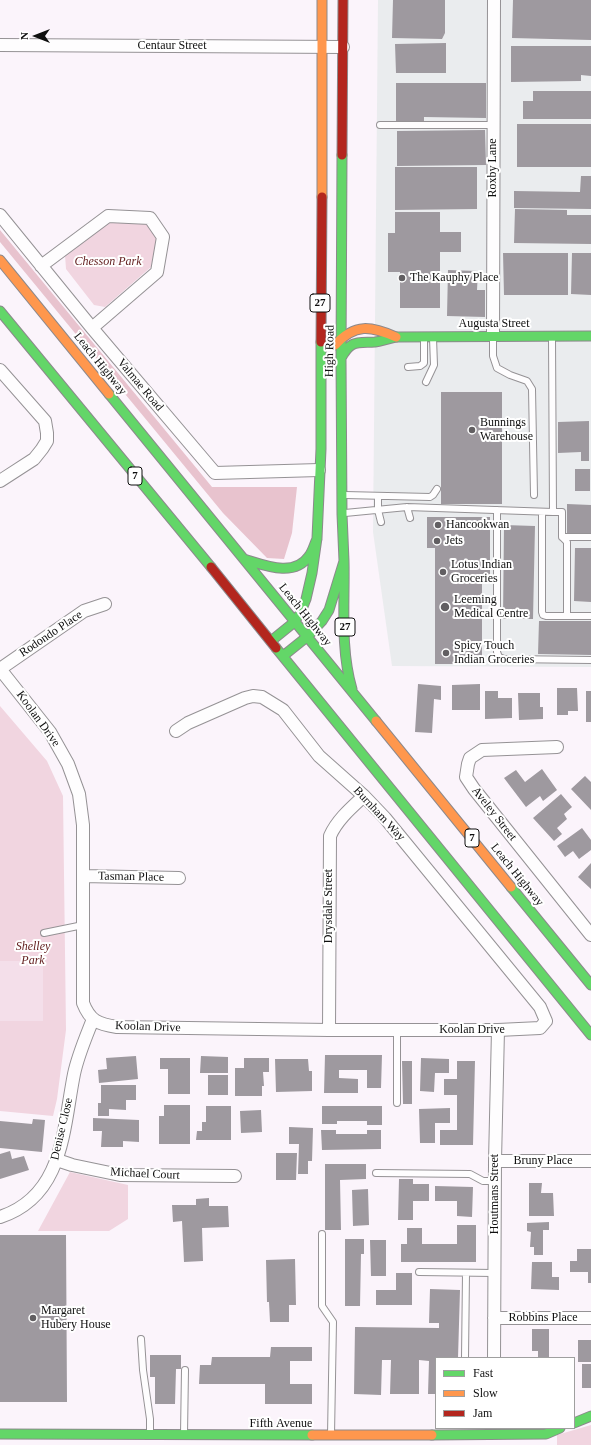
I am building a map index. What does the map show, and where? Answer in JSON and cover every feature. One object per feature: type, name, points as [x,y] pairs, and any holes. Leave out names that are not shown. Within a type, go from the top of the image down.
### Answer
[{"type":"main road","name":"High Road","points":[[271,641],[295,621],[304,605],[312,577],[317,539],[321,449],[322,0]]},
{"type":"main road","name":"High Road","points":[[283,656],[308,636],[322,621],[329,610],[344,561],[342,514],[341,358],[343,0]]},
{"type":"main road","name":"Leach Highway","points":[[0,260],[591,985]]},
{"type":"main road","points":[[342,310],[349,322],[359,328]]},
{"type":"main road","name":"7","points":[[0,312],[271,641],[591,1035]]},
{"type":"main road","points":[[321,372],[331,350],[342,336],[359,328]]},
{"type":"main road","name":"Augusta Street","points":[[359,328],[381,330],[396,337]]},
{"type":"main road","name":"Augusta Street","points":[[341,358],[345,350],[351,344],[381,341],[396,337],[591,336]]},
{"type":"main road","name":"27","points":[[244,559],[280,569],[296,566],[308,558],[317,539]]},
{"type":"main road","name":"27","points":[[344,561],[345,644],[348,675],[353,692]]},
{"type":"main road","points":[[575,1422],[591,1416]]},
{"type":"main road","name":"Fifth Avenue","points":[[0,1434],[19,1439],[149,1435],[177,1439],[328,1439],[494,1432],[546,1434],[558,1429]]},
{"type":"street","name":"Roxby Lane","points":[[493,336],[494,0]]},
{"type":"street","name":"Centaur Street","points":[[0,45],[343,47]]},
{"type":"street","name":"Valmae Road","points":[[0,215],[92,328],[215,474],[319,470]]},
{"type":"street","points":[[41,266],[108,216],[150,218],[163,237],[157,272],[92,328]]},
{"type":"street","points":[[0,370],[45,421],[47,441],[34,459],[0,481]]},
{"type":"street","name":"Rodondo Place","points":[[0,669],[84,611],[105,604]]},
{"type":"street","name":"Koolan Drive","points":[[0,669],[50,732],[68,764],[79,794],[83,825],[83,1003],[87,1013],[92,1019],[102,1025],[117,1027],[329,1030],[531,1030],[540,1028],[546,1021],[544,1013]]},
{"type":"street","name":"Burnham Way","points":[[176,731],[188,723],[245,698],[254,696],[262,697],[283,710],[319,756],[364,796],[395,830],[544,1013]]},
{"type":"street","name":"Aveley Street","points":[[557,748],[482,750],[470,758],[466,777],[591,935]]},
{"type":"street","name":"Drysdale Street","points":[[329,1030],[330,836],[344,815],[364,796]]},
{"type":"street","name":"Tasman Place","points":[[83,876],[179,878]]},
{"type":"street","name":"Denise Close","points":[[0,1217],[21,1207],[41,1189],[57,1160],[64,1133],[76,1066],[92,1019]]},
{"type":"street","name":"Houtmans Street","points":[[494,1357],[495,1161],[498,1030]]},
{"type":"street","name":"Michael Court","points":[[57,1160],[72,1165],[120,1175],[235,1176]]},
{"type":"street","name":"Bruny Place","points":[[495,1161],[591,1162]]},
{"type":"street","name":"Robbins Place","points":[[494,1318],[591,1318]]},
{"type":"lane","points":[[380,125],[494,125]]},
{"type":"lane","points":[[493,336],[493,356],[497,368],[510,375],[527,381],[532,390],[534,495]]},
{"type":"lane","points":[[552,336],[553,512]]},
{"type":"lane","points":[[408,367],[420,366],[424,363],[429,337]]},
{"type":"lane","points":[[426,382],[434,365],[429,337]]},
{"type":"lane","points":[[342,495],[430,496],[433,495],[437,489]]},
{"type":"lane","points":[[378,496],[378,510],[381,522]]},
{"type":"lane","points":[[342,514],[407,507],[562,512],[562,536],[567,542],[567,616]]},
{"type":"lane","points":[[407,507],[410,518]]},
{"type":"lane","points":[[497,510],[497,652],[499,657],[504,659],[591,660]]},
{"type":"lane","points":[[542,512],[543,615],[591,616]]},
{"type":"lane","points":[[562,536],[591,537]]},
{"type":"lane","points":[[44,933],[83,925]]},
{"type":"lane","points":[[397,1029],[397,1103]]},
{"type":"lane","points":[[376,1173],[470,1174],[483,1181],[495,1181]]},
{"type":"lane","points":[[322,1234],[322,1306],[333,1322],[328,1439]]},
{"type":"lane","points":[[419,1272],[494,1273]]},
{"type":"lane","points":[[466,1273],[466,1357]]},
{"type":"lane","points":[[141,1339],[143,1370],[150,1419],[149,1435]]},
{"type":"lane","points":[[177,1439],[185,1370]]},
{"type":"shaded area","points":[[378,0],[591,0],[591,667],[392,666],[373,532]]},
{"type":"shaded area","points":[[0,230],[212,487],[297,487],[292,533],[284,559],[267,558],[223,513],[0,242]]},
{"type":"shaded area","points":[[0,961],[43,961],[43,1021],[0,1021]]},
{"type":"green space","name":"Chesson Park","points":[[110,220],[149,224],[157,236],[151,267],[105,307],[94,305],[66,269],[65,255]]},
{"type":"green space","name":"Shelley Park","points":[[0,706],[47,761],[63,796],[66,1030],[57,1099],[53,1116],[0,1111]]},
{"type":"green space","points":[[70,1172],[128,1185],[128,1219],[109,1231],[38,1231]]},
{"type":"green space","points":[[591,1425],[591,1445],[557,1445],[557,1435]]},
{"type":"building","points":[[393,0],[445,0],[445,33],[442,39],[392,38]]},
{"type":"building","points":[[513,0],[591,0],[591,40],[512,38]]},
{"type":"building","points":[[446,43],[446,73],[396,73],[395,44]]},
{"type":"building","points":[[511,46],[591,46],[591,76],[581,75],[581,81],[511,82]]},
{"type":"building","points":[[396,83],[486,83],[486,118],[424,117],[424,122],[396,122]]},
{"type":"building","points":[[533,91],[591,91],[591,119],[523,119],[523,101],[533,101]]},
{"type":"building","points":[[517,124],[591,124],[591,167],[517,167]]},
{"type":"building","points":[[485,130],[486,165],[397,166],[397,131]]},
{"type":"building","points":[[395,167],[477,167],[477,209],[395,210]]},
{"type":"building","points":[[581,176],[591,176],[591,209],[514,208],[514,191],[580,192]]},
{"type":"building","points":[[515,209],[567,210],[567,215],[591,215],[591,244],[514,243]]},
{"type":"building","points":[[395,212],[440,212],[440,232],[461,232],[461,252],[440,252],[440,308],[400,308],[400,272],[388,272],[388,233],[395,233]]},
{"type":"building","points":[[503,253],[568,253],[568,295],[504,295]]},
{"type":"building","points":[[572,253],[591,253],[591,295],[571,294]]},
{"type":"building","points":[[448,270],[478,271],[477,290],[485,290],[485,317],[447,316]]},
{"type":"building","name":"Bunnings Warehouse","points":[[441,392],[502,392],[502,504],[441,504]]},
{"type":"building","points":[[589,421],[589,461],[581,461],[581,452],[558,453],[558,422]]},
{"type":"building","points":[[575,469],[590,469],[590,491],[575,491]]},
{"type":"building","points":[[567,504],[591,505],[591,536],[567,536]]},
{"type":"building","points":[[427,517],[490,517],[490,582],[482,582],[482,664],[435,664],[435,548],[427,548]]},
{"type":"building","points":[[504,525],[535,526],[533,619],[503,619]]},
{"type":"building","points":[[575,548],[591,548],[591,602],[574,601]]},
{"type":"building","points":[[539,621],[591,621],[591,655],[538,654]]},
{"type":"building","points":[[418,684],[441,686],[441,700],[434,699],[432,733],[415,732]]},
{"type":"building","points":[[480,684],[480,710],[452,710],[452,685]]},
{"type":"building","points":[[557,688],[577,688],[578,711],[568,711],[568,715],[557,715]]},
{"type":"building","points":[[485,691],[498,691],[498,698],[512,698],[512,718],[485,719]]},
{"type":"building","points":[[586,691],[591,691],[591,722],[586,722]]},
{"type":"building","points":[[518,693],[540,693],[540,707],[543,707],[543,719],[519,720]]},
{"type":"building","points":[[542,769],[557,790],[543,801],[540,796],[526,807],[504,778],[516,770],[525,782]]},
{"type":"building","points":[[585,776],[591,782],[591,810],[571,789]]},
{"type":"building","points":[[561,794],[572,807],[564,814],[567,819],[557,828],[562,834],[554,841],[533,818]]},
{"type":"building","points":[[582,828],[591,840],[591,850],[579,859],[573,851],[565,857],[557,846]]},
{"type":"building","points":[[591,863],[591,889],[578,877]]},
{"type":"building","points":[[325,1055],[382,1055],[381,1088],[367,1088],[367,1070],[339,1070],[339,1078],[358,1079],[358,1093],[324,1093]]},
{"type":"building","points":[[136,1056],[138,1079],[99,1083],[98,1070],[107,1069],[106,1058]]},
{"type":"building","points":[[201,1056],[228,1057],[228,1073],[200,1073]]},
{"type":"building","points":[[160,1058],[190,1058],[190,1094],[168,1094],[168,1069],[160,1069]]},
{"type":"building","points":[[244,1058],[269,1058],[269,1072],[263,1072],[264,1086],[262,1086],[262,1096],[235,1096],[235,1068],[244,1068]]},
{"type":"building","points":[[421,1058],[449,1059],[449,1073],[435,1073],[434,1092],[420,1091]]},
{"type":"building","points":[[275,1059],[308,1059],[309,1071],[312,1071],[312,1091],[276,1092]]},
{"type":"building","points":[[402,1061],[412,1061],[412,1104],[403,1104]]},
{"type":"building","points":[[457,1061],[475,1061],[473,1145],[440,1145],[440,1130],[457,1130],[457,1095],[444,1095],[444,1079],[457,1079]]},
{"type":"building","points":[[208,1075],[228,1075],[228,1095],[208,1095]]},
{"type":"building","points":[[101,1085],[136,1085],[136,1100],[126,1100],[126,1110],[109,1109],[109,1116],[98,1116],[98,1103],[101,1103]]},
{"type":"building","points":[[164,1105],[190,1105],[190,1144],[159,1144],[159,1116],[164,1116]]},
{"type":"building","points":[[206,1106],[231,1106],[231,1140],[196,1140],[197,1131],[202,1131],[202,1122],[206,1122]]},
{"type":"building","points":[[322,1106],[382,1106],[382,1125],[367,1125],[367,1121],[337,1121],[337,1124],[322,1124]]},
{"type":"building","points":[[450,1108],[450,1123],[435,1123],[435,1143],[420,1143],[419,1109]]},
{"type":"building","points":[[261,1110],[262,1132],[241,1133],[240,1111]]},
{"type":"building","points":[[93,1118],[139,1120],[139,1142],[123,1141],[123,1147],[101,1147],[102,1131],[93,1131]]},
{"type":"building","points":[[33,1119],[45,1120],[42,1152],[0,1148],[0,1121],[32,1124]]},
{"type":"building","points":[[289,1127],[313,1128],[312,1161],[308,1161],[308,1174],[298,1174],[299,1144],[289,1144]]},
{"type":"building","points":[[321,1130],[336,1130],[336,1134],[367,1134],[367,1130],[381,1130],[381,1149],[322,1150]]},
{"type":"building","points":[[10,1151],[12,1159],[24,1156],[29,1170],[0,1179],[0,1154]]},
{"type":"building","points":[[276,1153],[297,1153],[296,1180],[276,1180]]},
{"type":"building","points":[[325,1164],[366,1164],[366,1179],[340,1180],[341,1230],[325,1230]]},
{"type":"building","points":[[399,1179],[413,1179],[413,1184],[429,1184],[429,1201],[413,1201],[413,1220],[398,1220]]},
{"type":"building","points":[[529,1183],[542,1183],[541,1193],[553,1193],[554,1216],[529,1216]]},
{"type":"building","points":[[435,1186],[473,1187],[472,1217],[457,1216],[457,1201],[435,1201]]},
{"type":"building","points":[[368,1189],[369,1225],[353,1226],[352,1190]]},
{"type":"building","points":[[209,1198],[209,1206],[228,1206],[229,1227],[202,1228],[203,1261],[184,1262],[182,1221],[173,1222],[172,1205],[196,1205],[196,1199]]},
{"type":"building","points":[[549,1222],[549,1230],[543,1230],[543,1255],[534,1255],[534,1247],[530,1247],[531,1232],[527,1231],[527,1223]]},
{"type":"building","points":[[457,1225],[476,1225],[476,1262],[401,1262],[401,1244],[407,1244],[407,1228],[422,1228],[422,1244],[457,1244]]},
{"type":"building","name":"Margaret Hubery House","points":[[0,1235],[66,1235],[67,1402],[0,1402]]},
{"type":"building","points":[[345,1239],[364,1239],[364,1254],[361,1254],[360,1306],[345,1306]]},
{"type":"building","points":[[370,1240],[386,1240],[386,1276],[371,1276]]},
{"type":"building","points":[[577,1249],[591,1249],[591,1283],[588,1283],[588,1272],[570,1272],[570,1261],[577,1261]]},
{"type":"building","points":[[295,1259],[296,1305],[289,1305],[289,1322],[270,1322],[269,1302],[267,1302],[266,1260]]},
{"type":"building","points":[[532,1262],[552,1262],[552,1277],[559,1277],[559,1290],[531,1289]]},
{"type":"building","points":[[396,1273],[412,1273],[412,1305],[376,1305],[376,1290],[396,1290]]},
{"type":"building","points":[[430,1289],[460,1290],[458,1357],[435,1357],[435,1394],[428,1394],[429,1361],[419,1360],[419,1394],[390,1394],[391,1360],[382,1360],[381,1395],[354,1394],[355,1327],[439,1328],[439,1323],[429,1323]]},
{"type":"building","points":[[532,1329],[549,1329],[549,1357],[538,1357],[538,1351],[532,1351]]},
{"type":"building","points":[[578,1340],[591,1340],[591,1362],[578,1362]]},
{"type":"building","points":[[271,1347],[312,1347],[312,1361],[290,1361],[290,1384],[312,1384],[312,1404],[265,1404],[265,1384],[199,1384],[200,1365],[211,1365],[212,1357],[270,1357]]},
{"type":"building","points":[[150,1355],[181,1355],[181,1369],[176,1369],[175,1404],[155,1404],[155,1377],[150,1377]]},
{"type":"building","points":[[582,1364],[591,1364],[591,1388],[582,1388]]},
{"type":"traffic: fast","points":[[283,656],[308,636],[322,621],[329,610],[344,561],[342,514],[341,358],[342,155]]},
{"type":"traffic: fast","points":[[0,311],[211,567]]},
{"type":"traffic: fast","points":[[341,358],[351,345],[378,342],[396,337],[591,336]]},
{"type":"traffic: fast","points":[[271,641],[292,624],[300,614],[306,599],[312,573],[317,538],[321,449],[321,342]]},
{"type":"traffic: fast","points":[[109,394],[376,721]]},
{"type":"traffic: fast","points":[[244,559],[278,568],[295,567],[303,563],[309,556],[317,539]]},
{"type":"traffic: fast","points":[[344,561],[344,642],[348,673],[352,689]]},
{"type":"traffic: fast","points":[[276,648],[591,1035]]},
{"type":"traffic: fast","points":[[511,887],[591,985]]},
{"type":"traffic: fast","points":[[575,1423],[591,1416]]},
{"type":"traffic: fast","points":[[432,1435],[546,1434],[558,1429]]},
{"type":"traffic: fast","points":[[0,1434],[312,1435]]},
{"type":"traffic: slow","points":[[322,0],[322,197]]},
{"type":"traffic: slow","points":[[0,260],[109,394]]},
{"type":"traffic: slow","points":[[335,345],[342,338],[356,330],[371,329],[396,337]]},
{"type":"traffic: slow","points":[[376,721],[511,887]]},
{"type":"traffic: slow","points":[[312,1435],[432,1435]]},
{"type":"traffic: jam","points":[[342,155],[343,0]]},
{"type":"traffic: jam","points":[[321,342],[322,197]]},
{"type":"traffic: jam","points":[[211,567],[276,648]]},
{"type":"place","name":"The Kauphy Place","points":[[402,278]]},
{"type":"place","name":"Bunnings Warehouse","points":[[472,430]]},
{"type":"place","name":"Hancookwan","points":[[438,525]]},
{"type":"place","name":"Jets","points":[[437,541]]},
{"type":"place","name":"Lotus Indian Groceries","points":[[443,572]]},
{"type":"place","name":"Leeming Medical Centre","points":[[445,607]]},
{"type":"place","name":"Spicy Touch Indian Groceries","points":[[446,653]]},
{"type":"place","name":"Margaret Hubery House","points":[[33,1318]]}]
